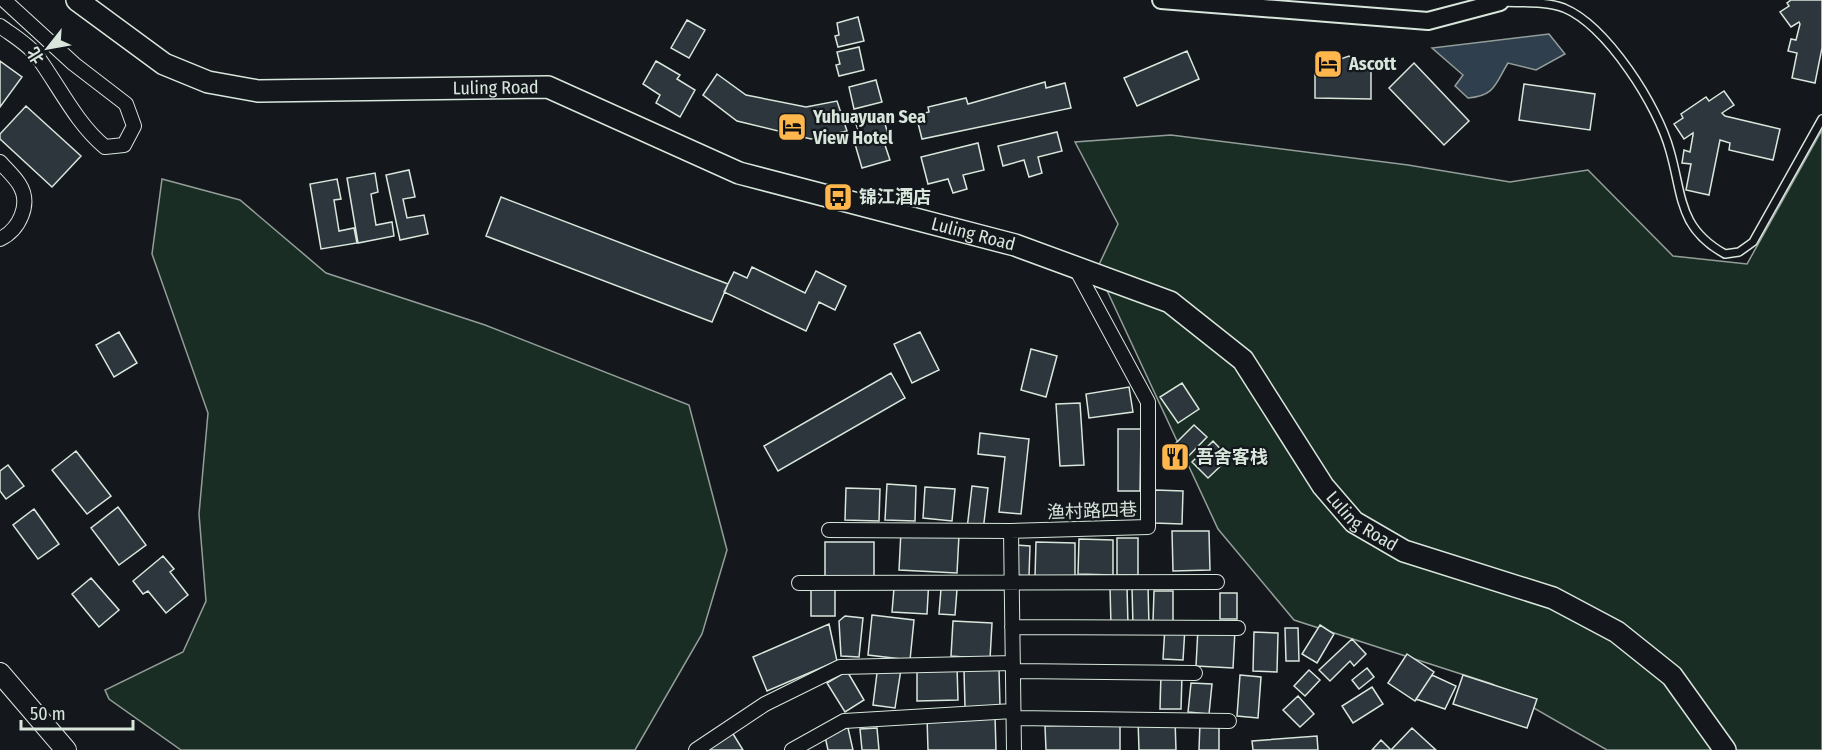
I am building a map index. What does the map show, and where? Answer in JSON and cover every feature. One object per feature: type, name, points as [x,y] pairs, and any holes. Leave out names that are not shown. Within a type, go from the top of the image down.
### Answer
[{"type":"main road","name":"Luling Road","points":[[77,0],[164,64],[208,82],[258,91],[548,87],[739,173],[1015,245],[1170,302],[1243,360],[1323,486],[1354,522],[1404,550],[1553,598],[1617,632],[1672,676],[1725,750]]},
{"type":"main road","points":[[0,673],[66,750]]},
{"type":"street","points":[[0,26],[36,54],[57,89],[96,139],[105,147],[124,145],[134,126],[126,104],[74,64],[4,0]]},
{"type":"street","points":[[1161,0],[1428,21],[1504,1]]},
{"type":"street","points":[[0,162],[21,186],[24,213],[11,233],[0,239]]},
{"type":"street","name":"渔村路四巷","points":[[1011,531],[1148,527],[1148,402],[1074,265]]},
{"type":"street","points":[[829,530],[1011,531],[1014,750]]},
{"type":"street","points":[[799,583],[1011,580],[1217,582]]},
{"type":"street","points":[[1012,627],[1238,628]]},
{"type":"street","points":[[696,750],[765,704],[840,667],[1013,667],[1195,673]]},
{"type":"street","points":[[792,750],[844,721],[1013,715],[1229,721]]},
{"type":"lane","points":[[1504,1],[1561,7],[1586,19],[1615,51],[1660,123],[1671,151],[1680,202],[1688,220],[1700,237],[1725,254],[1738,252],[1753,242],[1822,119]]},
{"type":"green space","points":[[1822,130],[1822,750],[1607,750],[1492,684],[1294,620],[1218,529],[1097,269],[1118,224],[1075,142],[1171,135],[1408,165],[1510,182],[1588,170],[1673,256],[1747,264]]},
{"type":"green space","points":[[162,179],[240,200],[326,273],[485,325],[689,405],[727,550],[702,634],[635,750],[181,750],[109,699],[105,690],[183,652],[206,601],[199,514],[208,413],[152,254]]},
{"type":"water","points":[[1549,34],[1565,54],[1536,70],[1508,63],[1493,88],[1477,97],[1468,98],[1455,86],[1463,75],[1432,48]]},
{"type":"building","points":[[1791,0],[1822,0],[1822,48],[1815,83],[1792,78],[1797,53],[1788,51],[1791,39],[1796,40],[1800,24],[1799,22],[1791,27],[1780,12],[1789,6],[1787,3]]},
{"type":"building","points":[[858,17],[864,41],[838,47],[835,36],[839,35],[837,23]]},
{"type":"building","points":[[687,20],[705,30],[689,58],[671,48]]},
{"type":"building","points":[[859,47],[864,70],[839,76],[836,65],[840,64],[837,52]]},
{"type":"building","points":[[1187,51],[1199,79],[1137,106],[1124,78]]},
{"type":"building","points":[[1349,56],[1360,65],[1371,69],[1371,99],[1315,98],[1315,68]]},
{"type":"building","points":[[0,61],[22,77],[0,107]]},
{"type":"building","points":[[656,61],[680,75],[677,79],[695,90],[680,117],[656,103],[660,95],[643,84]]},
{"type":"building","points":[[1414,63],[1469,121],[1444,145],[1389,88]]},
{"type":"building","points":[[717,74],[746,95],[806,107],[837,101],[847,131],[811,139],[737,121],[703,95]]},
{"type":"building","points":[[876,80],[882,102],[854,109],[849,87]]},
{"type":"building","points":[[1045,82],[1046,88],[1065,83],[1071,108],[922,139],[916,115],[929,112],[928,107],[966,98],[968,104]]},
{"type":"building","points":[[1524,84],[1595,94],[1590,130],[1519,120]]},
{"type":"building","points":[[1724,91],[1734,105],[1722,113],[1725,116],[1780,129],[1773,160],[1729,150],[1730,143],[1720,140],[1709,195],[1686,190],[1691,164],[1682,163],[1684,150],[1690,152],[1693,133],[1684,139],[1674,124],[1683,118],[1681,114],[1706,97],[1709,101]]},
{"type":"building","points":[[26,106],[81,156],[52,187],[0,139],[0,134]]},
{"type":"building","points":[[883,117],[890,141],[884,142],[890,160],[862,168],[855,144],[862,142],[856,124]]},
{"type":"building","points":[[1057,132],[1062,151],[1038,157],[1042,173],[1029,177],[1024,160],[1003,166],[998,146]]},
{"type":"building","points":[[978,143],[984,170],[963,175],[967,189],[953,193],[948,179],[928,184],[921,157]]},
{"type":"building","points":[[409,170],[415,197],[403,199],[407,218],[424,215],[428,234],[400,240],[386,175]]},
{"type":"building","points":[[375,173],[378,192],[371,194],[376,225],[392,222],[394,236],[358,243],[347,178]]},
{"type":"building","points":[[337,179],[341,199],[334,200],[339,231],[354,228],[357,243],[321,249],[310,184]]},
{"type":"building","points":[[501,197],[728,284],[712,322],[486,236]]},
{"type":"building","points":[[752,267],[805,293],[816,271],[846,286],[835,310],[819,302],[806,331],[724,292],[734,272],[747,278]]},
{"type":"building","points":[[119,332],[137,363],[114,377],[96,345]]},
{"type":"building","points":[[920,332],[939,370],[912,383],[894,344]]},
{"type":"building","points":[[1031,349],[1057,356],[1046,397],[1021,390]]},
{"type":"building","points":[[891,373],[905,398],[778,471],[764,446]]},
{"type":"building","points":[[1182,383],[1199,409],[1178,423],[1160,397]]},
{"type":"building","points":[[1129,387],[1133,412],[1089,418],[1086,394]]},
{"type":"building","points":[[1080,403],[1084,465],[1060,466],[1056,404]]},
{"type":"building","points":[[1194,425],[1207,437],[1178,467],[1165,454]]},
{"type":"building","points":[[1118,429],[1141,429],[1140,491],[1118,491]]},
{"type":"building","points":[[980,433],[1029,439],[1021,514],[999,512],[1005,457],[978,454]]},
{"type":"building","points":[[1213,441],[1229,458],[1208,478],[1192,462]]},
{"type":"building","points":[[76,451],[111,496],[87,514],[52,470]]},
{"type":"building","points":[[8,465],[24,486],[6,499],[0,491],[0,471]]},
{"type":"building","points":[[887,484],[916,486],[915,521],[885,520]]},
{"type":"building","points":[[972,486],[988,488],[983,531],[967,529]]},
{"type":"building","points":[[925,487],[955,489],[952,521],[923,518]]},
{"type":"building","points":[[846,488],[880,489],[879,521],[845,520]]},
{"type":"building","points":[[1155,490],[1183,491],[1182,524],[1154,523]]},
{"type":"building","points":[[118,507],[146,545],[119,565],[91,528]]},
{"type":"building","points":[[34,509],[59,544],[38,559],[13,525]]},
{"type":"building","points":[[901,531],[959,535],[957,573],[899,570]]},
{"type":"building","points":[[1172,531],[1209,531],[1210,570],[1173,571]]},
{"type":"building","points":[[1117,538],[1138,538],[1138,575],[1117,575]]},
{"type":"building","points":[[1079,539],[1113,540],[1113,575],[1078,574]]},
{"type":"building","points":[[825,542],[874,542],[874,577],[825,578]]},
{"type":"building","points":[[1036,542],[1075,543],[1075,578],[1035,577]]},
{"type":"building","points":[[1015,545],[1030,546],[1029,576],[1014,575]]},
{"type":"building","points":[[163,556],[174,569],[170,572],[188,595],[166,613],[148,591],[143,594],[133,581]]},
{"type":"building","points":[[895,576],[929,578],[927,614],[892,612]]},
{"type":"building","points":[[942,576],[958,577],[955,615],[939,614]]},
{"type":"building","points":[[91,578],[119,610],[99,627],[72,594]]},
{"type":"building","points":[[1127,586],[1128,626],[1111,626],[1110,587]]},
{"type":"building","points":[[1148,586],[1149,626],[1133,627],[1132,587]]},
{"type":"building","points":[[811,587],[835,588],[835,616],[811,616]]},
{"type":"building","points":[[1154,591],[1173,591],[1173,622],[1153,622]]},
{"type":"building","points":[[1220,593],[1237,593],[1237,619],[1220,619]]},
{"type":"building","points":[[872,615],[914,620],[910,660],[868,655]]},
{"type":"building","points":[[845,616],[863,618],[859,657],[841,656],[839,621]]},
{"type":"building","points":[[953,621],[992,623],[990,659],[951,656]]},
{"type":"building","points":[[829,624],[837,661],[767,691],[753,657]]},
{"type":"building","points":[[1320,625],[1334,634],[1317,663],[1302,654]]},
{"type":"building","points":[[1165,627],[1185,628],[1183,660],[1163,659]]},
{"type":"building","points":[[1198,628],[1235,630],[1233,668],[1196,666]]},
{"type":"building","points":[[1285,628],[1298,628],[1299,661],[1286,661]]},
{"type":"building","points":[[1254,632],[1278,633],[1277,672],[1253,671]]},
{"type":"building","points":[[1352,639],[1366,654],[1354,666],[1350,661],[1330,681],[1319,670]]},
{"type":"building","points":[[1407,654],[1434,672],[1415,701],[1388,683]]},
{"type":"building","points":[[878,665],[901,669],[895,708],[873,705]]},
{"type":"building","points":[[917,666],[957,666],[958,700],[917,701]]},
{"type":"building","points":[[1367,668],[1374,677],[1359,689],[1352,680]]},
{"type":"building","points":[[999,669],[1000,706],[965,707],[964,670]]},
{"type":"building","points":[[1309,670],[1320,680],[1305,696],[1294,686]]},
{"type":"building","points":[[847,671],[864,700],[845,712],[827,683]]},
{"type":"building","points":[[1161,674],[1182,675],[1181,709],[1160,709]]},
{"type":"building","points":[[1240,675],[1261,677],[1258,718],[1237,716]]},
{"type":"building","points":[[1432,675],[1456,686],[1445,709],[1416,699]]},
{"type":"building","points":[[1463,675],[1537,699],[1527,728],[1453,704]]},
{"type":"building","points":[[1191,683],[1212,684],[1209,714],[1188,712]]},
{"type":"building","points":[[1372,687],[1383,704],[1353,723],[1342,706]]},
{"type":"building","points":[[1298,696],[1314,714],[1300,727],[1283,710]]},
{"type":"building","points":[[995,716],[996,750],[928,750],[927,717]]},
{"type":"building","points":[[1175,719],[1176,750],[1139,750],[1138,720]]},
{"type":"building","points":[[1200,722],[1219,722],[1219,750],[1199,750]]},
{"type":"building","points":[[1120,724],[1120,750],[1046,750],[1045,726]]},
{"type":"building","points":[[848,728],[853,750],[828,750],[824,732]]},
{"type":"building","points":[[877,728],[879,750],[862,750],[860,729]]},
{"type":"building","points":[[1412,728],[1436,750],[1391,750]]},
{"type":"building","points":[[730,729],[743,750],[697,750]]},
{"type":"building","points":[[1317,736],[1318,750],[1253,750],[1252,741]]},
{"type":"building","points":[[1381,740],[1391,750],[1372,750]]},
{"type":"place","name":"Ascott","points":[[1328,64]]},
{"type":"place","name":"Yuhuayuan Sea View Hotel","points":[[792,127]]},
{"type":"place","name":"锦江酒店","points":[[838,197]]},
{"type":"place","name":"吾舍客栈","points":[[1175,457]]}]
